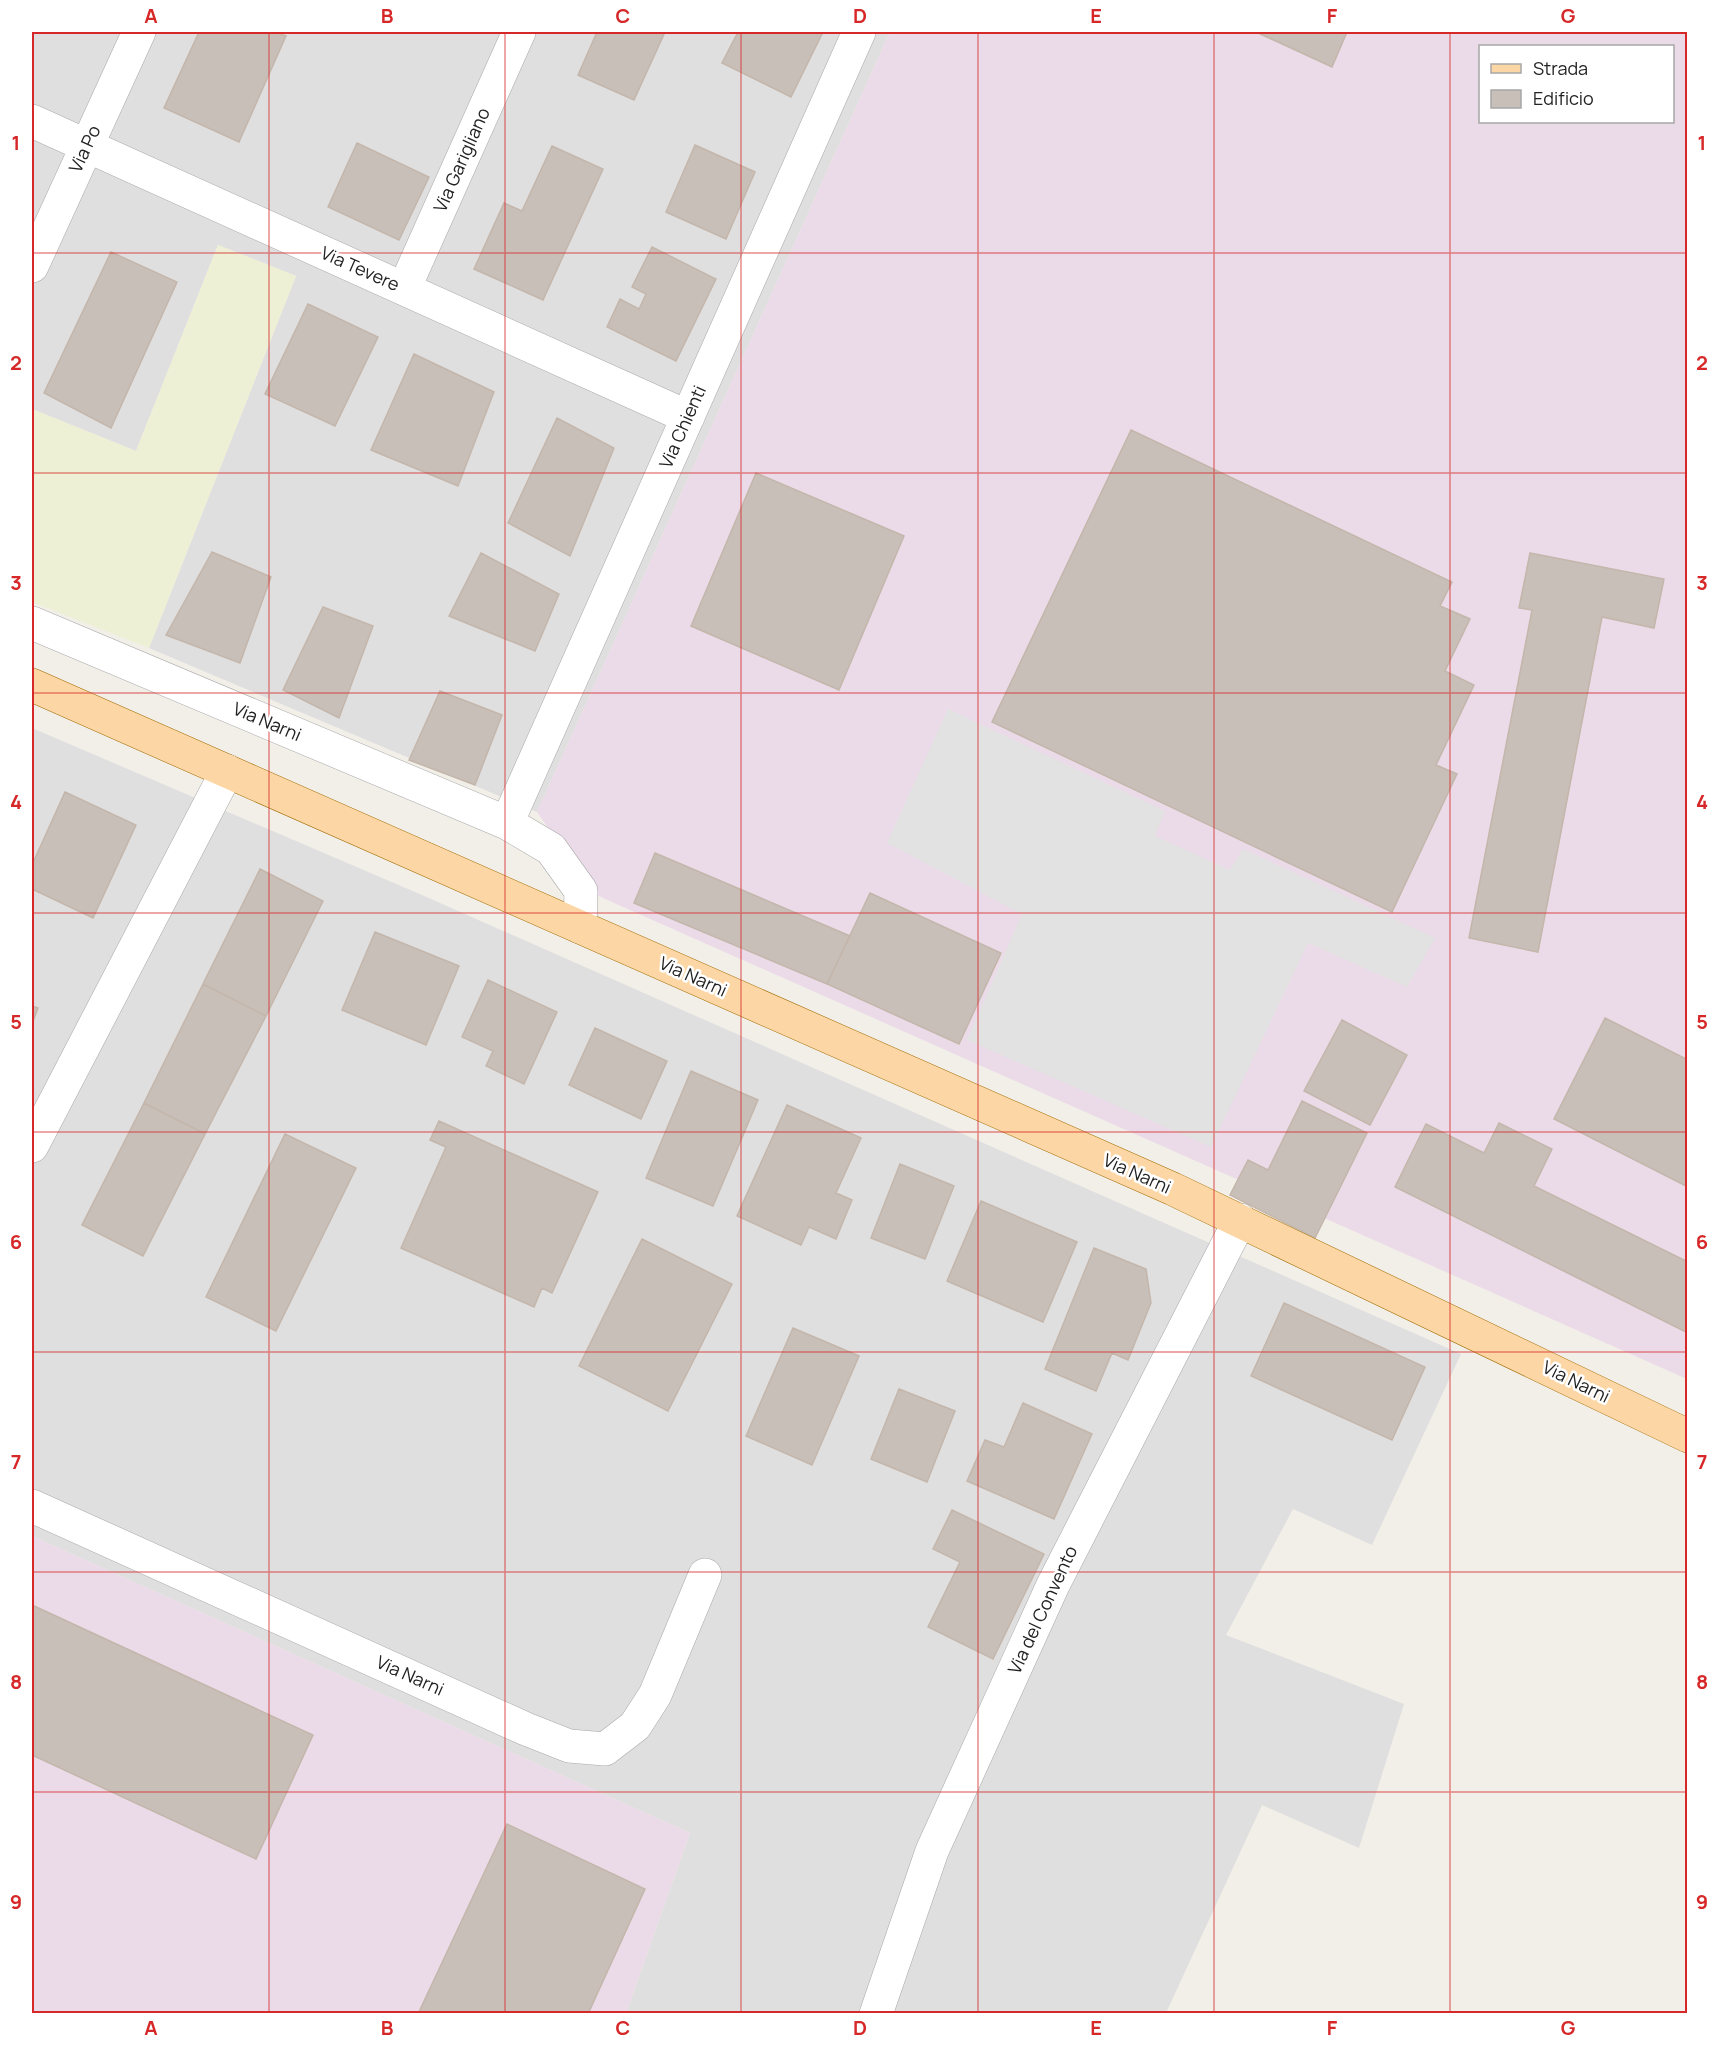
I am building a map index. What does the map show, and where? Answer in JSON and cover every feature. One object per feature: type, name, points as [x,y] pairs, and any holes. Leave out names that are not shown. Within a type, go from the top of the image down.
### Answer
[{"type":"main road","name":"Via Narni","points":[[32,685],[1240,1220],[1688,1436]]},
{"type":"street","name":"Via Po","points":[[32,266],[139,32]]},
{"type":"street","name":"Via Garigliano","points":[[404,290],[519,32]]},
{"type":"street","name":"Via Chienti","points":[[507,823],[859,32]]},
{"type":"street","name":"Via Tevere","points":[[32,121],[688,417]]},
{"type":"street","name":"Via Narni","points":[[32,623],[507,823],[551,849],[581,891],[580,927]]},
{"type":"street","points":[[32,1146],[227,771]]},
{"type":"street","name":"Via del Convento","points":[[876,2013],[932,1851],[1048,1595],[1240,1220]]},
{"type":"street","name":"Via Narni","points":[[32,1506],[515,1724],[569,1746],[605,1749],[635,1725],[655,1695],[705,1575]]},
{"type":"shaded area","points":[[32,32],[890,32],[537,812],[149,648],[296,276],[218,245],[136,451],[32,409]]},
{"type":"shaded area","points":[[890,32],[1687,32],[1687,1379],[594,894],[537,812]]},
{"type":"shaded area","points":[[948,709],[1165,811],[1155,836],[1230,870],[1243,849],[1435,938],[1407,987],[1308,943],[1211,1147],[967,1040],[1022,914],[887,843]]},
{"type":"shaded area","points":[[32,728],[422,895],[1461,1354],[1372,1545],[1293,1509],[1226,1635],[1404,1704],[1359,1848],[1262,1805],[1166,2013],[626,2013],[690,1833],[32,1536]]},
{"type":"shaded area","points":[[32,1536],[690,1833],[626,2013],[32,2014]]},
{"type":"green space","points":[[218,245],[296,276],[149,648],[32,602],[32,409],[136,451]]},
{"type":"building","points":[[199,32],[275,32],[286,36],[239,142],[164,108]]},
{"type":"building","points":[[597,32],[665,32],[634,100],[578,75]]},
{"type":"building","points":[[738,32],[823,32],[791,97],[722,63]]},
{"type":"building","points":[[1256,32],[1347,32],[1332,67]]},
{"type":"building","points":[[357,143],[429,177],[399,240],[328,207]]},
{"type":"building","points":[[695,145],[755,172],[726,239],[666,212]]},
{"type":"building","points":[[552,146],[603,169],[543,300],[474,269],[504,203],[522,211]]},
{"type":"building","points":[[652,247],[716,279],[676,361],[607,327],[620,299],[639,309],[646,294],[632,287]]},
{"type":"building","points":[[111,252],[177,282],[111,428],[44,393]]},
{"type":"building","points":[[308,304],[378,337],[335,426],[265,394]]},
{"type":"building","points":[[414,354],[494,392],[458,486],[371,450]]},
{"type":"building","points":[[557,418],[614,448],[570,556],[508,523]]},
{"type":"building","points":[[1131,430],[1452,582],[1440,606],[1470,619],[1445,671],[1474,685],[1436,765],[1457,774],[1392,912],[992,722]]},
{"type":"building","points":[[756,473],[904,536],[839,690],[691,626]]},
{"type":"building","points":[[212,552],[271,577],[240,663],[166,635]]},
{"type":"building","points":[[481,553],[559,594],[535,651],[449,616]]},
{"type":"building","points":[[1530,553],[1664,579],[1654,628],[1602,617],[1538,952],[1469,938],[1532,610],[1519,608]]},
{"type":"building","points":[[323,607],[373,626],[339,718],[283,690]]},
{"type":"building","points":[[440,691],[502,715],[475,785],[409,760]]},
{"type":"building","points":[[65,792],[136,825],[93,918],[32,889],[32,865]]},
{"type":"building","points":[[655,853],[850,936],[827,984],[634,903]]},
{"type":"building","points":[[260,869],[323,901],[266,1016],[203,984]]},
{"type":"building","points":[[870,893],[1001,953],[959,1044],[827,984]]},
{"type":"building","points":[[375,932],[459,966],[426,1045],[342,1010]]},
{"type":"building","points":[[488,980],[557,1012],[524,1084],[486,1066],[493,1051],[462,1037]]},
{"type":"building","points":[[203,984],[266,1016],[205,1134],[144,1103]]},
{"type":"building","points":[[32,1006],[38,1008],[32,1024]]},
{"type":"building","points":[[1605,1018],[1688,1060],[1688,1187],[1554,1119]]},
{"type":"building","points":[[1342,1020],[1407,1055],[1370,1125],[1304,1091]]},
{"type":"building","points":[[595,1028],[667,1061],[641,1119],[569,1085]]},
{"type":"building","points":[[691,1071],[758,1100],[713,1206],[646,1178]]},
{"type":"building","points":[[1302,1101],[1367,1133],[1315,1238],[1230,1195],[1248,1160],[1268,1170]]},
{"type":"building","points":[[144,1103],[205,1134],[143,1256],[82,1225]]},
{"type":"building","points":[[787,1105],[861,1138],[836,1193],[852,1200],[836,1239],[809,1227],[801,1245],[737,1216]]},
{"type":"building","points":[[439,1121],[598,1192],[552,1293],[542,1288],[534,1307],[401,1248],[446,1147],[430,1140]]},
{"type":"building","points":[[1499,1123],[1552,1149],[1534,1186],[1688,1262],[1688,1333],[1395,1187],[1426,1124],[1484,1153]]},
{"type":"building","points":[[285,1134],[356,1168],[276,1331],[206,1297]]},
{"type":"building","points":[[900,1164],[954,1186],[925,1259],[871,1238]]},
{"type":"building","points":[[981,1201],[1077,1242],[1043,1322],[947,1281]]},
{"type":"building","points":[[642,1239],[732,1284],[668,1411],[579,1366]]},
{"type":"building","points":[[1094,1248],[1146,1269],[1151,1303],[1128,1360],[1112,1353],[1096,1391],[1045,1369]]},
{"type":"building","points":[[1284,1303],[1425,1367],[1392,1440],[1251,1376]]},
{"type":"building","points":[[793,1328],[859,1356],[812,1465],[746,1436]]},
{"type":"building","points":[[899,1389],[955,1411],[927,1482],[871,1459]]},
{"type":"building","points":[[1023,1403],[1092,1434],[1054,1519],[967,1481],[985,1440],[1004,1447]]},
{"type":"building","points":[[952,1510],[1044,1554],[993,1659],[928,1627],[960,1562],[933,1549]]},
{"type":"building","points":[[32,1605],[313,1735],[256,1859],[32,1755]]},
{"type":"building","points":[[507,1824],[645,1889],[588,2014],[418,2014]]}]
